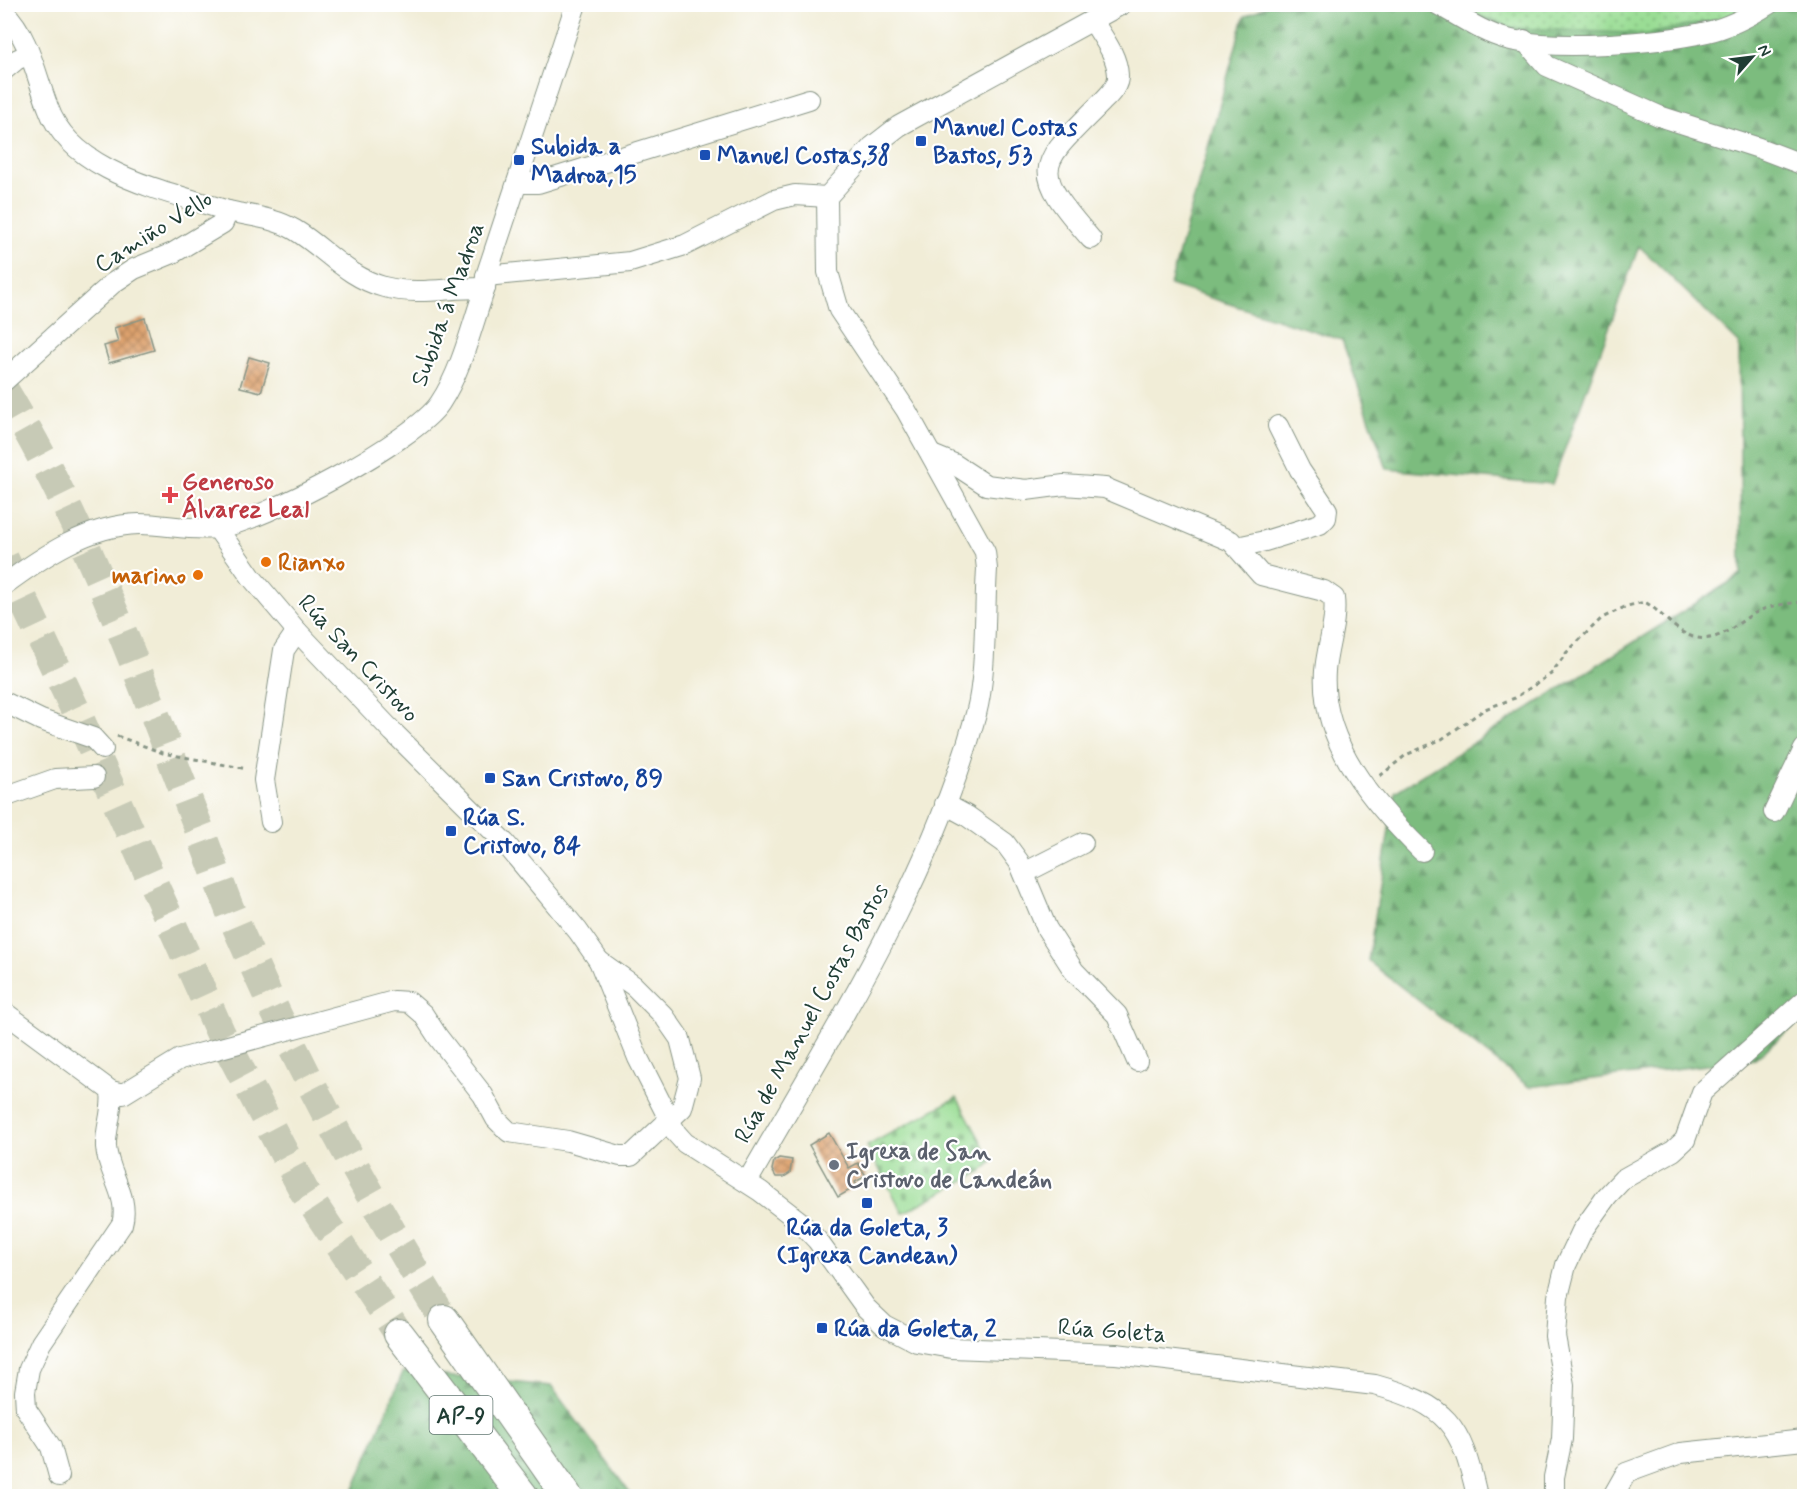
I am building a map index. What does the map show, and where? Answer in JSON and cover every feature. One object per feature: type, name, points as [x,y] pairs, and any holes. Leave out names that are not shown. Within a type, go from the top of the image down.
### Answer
[{"type":"highway","name":"AP-9","points":[[444,1320],[567,1497]]},
{"type":"highway","name":"AP-9","points":[[399,1334],[523,1497]]},
{"type":"street","name":"Subida á Madroa","points":[[217,528],[257,518],[313,489],[369,457],[428,417],[440,403],[454,376],[576,4]]},
{"type":"street","points":[[486,282],[630,262],[685,245],[774,200],[795,195],[827,197],[872,147],[899,126],[1122,4]]},
{"type":"street","points":[[1437,4],[1507,39],[1552,43],[1631,42],[1708,32],[1741,21],[1769,4]]},
{"type":"street","points":[[4,12],[17,24],[49,111],[57,128],[70,145],[95,163],[130,178],[228,211]]},
{"type":"street","points":[[1091,238],[1059,202],[1048,177],[1048,163],[1056,149],[1112,92],[1119,77],[1114,56],[1093,21]]},
{"type":"street","points":[[1524,40],[1547,66],[1648,111],[1804,165]]},
{"type":"street","points":[[4,70],[16,60],[29,54]]},
{"type":"street","points":[[517,183],[538,183],[809,99]]},
{"type":"street","name":"Rúa de Manuel Costas Bastos","points":[[747,1182],[889,933],[945,804],[976,713],[980,693],[987,569],[985,552],[906,410],[839,310],[828,272],[827,197]]},
{"type":"street","name":"Camiño Vello","points":[[4,381],[113,283],[134,269],[173,253],[223,223],[228,211],[278,221],[295,230],[351,274],[384,286],[428,293],[486,282]]},
{"type":"street","points":[[1237,547],[1265,542],[1320,524],[1326,518],[1327,510],[1305,479],[1278,426]]},
{"type":"street","points":[[932,455],[954,464],[986,485],[1026,490],[1064,485],[1105,488],[1231,541],[1261,575],[1324,591],[1334,598],[1335,609],[1325,671],[1327,700],[1336,731],[1365,790],[1422,851]]},
{"type":"street","points":[[4,585],[47,556],[85,536],[137,524],[217,528]]},
{"type":"street","name":"Rúa San Cristovo","points":[[217,528],[252,578],[297,631],[393,732],[505,843],[550,896],[599,961],[638,1058],[669,1121],[685,1143],[747,1182]]},
{"type":"street","points":[[271,822],[264,780],[265,772],[284,650],[297,631]]},
{"type":"street","points":[[4,702],[98,744]]},
{"type":"street","points":[[1774,812],[1804,749]]},
{"type":"street","points":[[4,797],[55,778],[94,777]]},
{"type":"street","points":[[945,804],[968,816],[1005,843],[1024,873],[1047,929],[1074,971],[1117,1015],[1137,1061]]},
{"type":"street","points":[[1024,873],[1083,843]]},
{"type":"street","name":"Rúa San Cristovo","points":[[599,961],[634,986],[664,1016],[680,1039],[690,1078],[682,1108],[669,1121]]},
{"type":"street","points":[[4,1012],[111,1091],[123,1094],[180,1059],[394,1001],[409,1002],[423,1014],[483,1095],[496,1119],[509,1132],[568,1141],[621,1156],[631,1156],[669,1121]]},
{"type":"street","points":[[1554,1497],[1554,1477],[1562,1439],[1564,1385],[1555,1336],[1558,1297],[1566,1265],[1581,1231],[1623,1179],[1672,1151],[1685,1140],[1702,1092],[1804,1001]]},
{"type":"street","points":[[59,1476],[51,1447],[26,1409],[25,1392],[28,1369],[41,1343],[122,1224],[125,1214],[106,1145],[113,1104],[111,1091]]},
{"type":"street","name":"Rúa Goleta","points":[[747,1182],[799,1221],[817,1240],[866,1308],[900,1336],[951,1348],[1116,1354],[1375,1385],[1413,1396],[1446,1418],[1465,1450],[1477,1497]]},
{"type":"street","points":[[1613,1497],[1626,1473],[1681,1453],[1804,1440]]},
{"type":"path","points":[[1365,790],[1406,755],[1442,739],[1485,709],[1515,698],[1551,674],[1567,652],[1602,618],[1627,606],[1645,602],[1676,628],[1694,638],[1732,631],[1759,611],[1804,602]]},
{"type":"path","points":[[98,744],[99,734],[118,736],[163,753],[210,764],[265,772]]},
{"type":"green space","points":[[1268,5],[1804,5],[1804,1017],[1755,1059],[1529,1087],[1368,961],[1395,792],[1741,575],[1739,343],[1639,246],[1552,484],[1387,469],[1342,340],[1170,285],[1244,17]]},
{"type":"green space","points":[[1449,5],[1749,5],[1725,18],[1649,34],[1513,28]]},
{"type":"green space","points":[[957,1097],[992,1162],[980,1172],[903,1213],[867,1146]]},
{"type":"green space","points":[[403,1372],[551,1386],[632,1496],[351,1496]]},
{"type":"building","points":[[145,318],[154,350],[109,363],[104,346],[118,342],[114,328]]},
{"type":"building","points":[[249,357],[270,363],[261,392],[240,387]]},
{"type":"building","name":"Igrexa de San Cristovo de Candeán","points":[[829,1133],[849,1168],[858,1163],[866,1176],[855,1182],[857,1186],[838,1197],[809,1145]]},
{"type":"building","points":[[779,1158],[792,1160],[790,1173],[784,1177],[776,1177],[772,1170],[774,1161]]},
{"type":"tunnel","points":[[4,390],[63,498],[113,610],[234,919],[267,993],[338,1136],[444,1320]]},
{"type":"tunnel","points":[[4,559],[80,720],[220,1032],[304,1191],[399,1334]]},
{"type":"place","name":"Manuel Costas Bastos, 53","points":[[921,141]]},
{"type":"place","name":"Manuel Costas,38","points":[[705,155]]},
{"type":"place","name":"Subida a Madroa,15","points":[[519,160]]},
{"type":"place","name":"Generoso Álvarez Leal","points":[[170,495]]},
{"type":"place","name":"Rianxo","points":[[266,562]]},
{"type":"place","name":"marino","points":[[198,575]]},
{"type":"place","name":"San Cristovo, 89","points":[[490,778]]},
{"type":"place","name":"Rúa S. Cristovo, 84","points":[[451,831]]},
{"type":"place","name":"Igrexa de San Cristovo de Candeán","points":[[834,1165]]},
{"type":"place","name":"Rúa da Goleta, 3 (Igrexa Candean)","points":[[867,1203]]},
{"type":"place","name":"Rúa da Goleta, 2","points":[[822,1328]]}]
